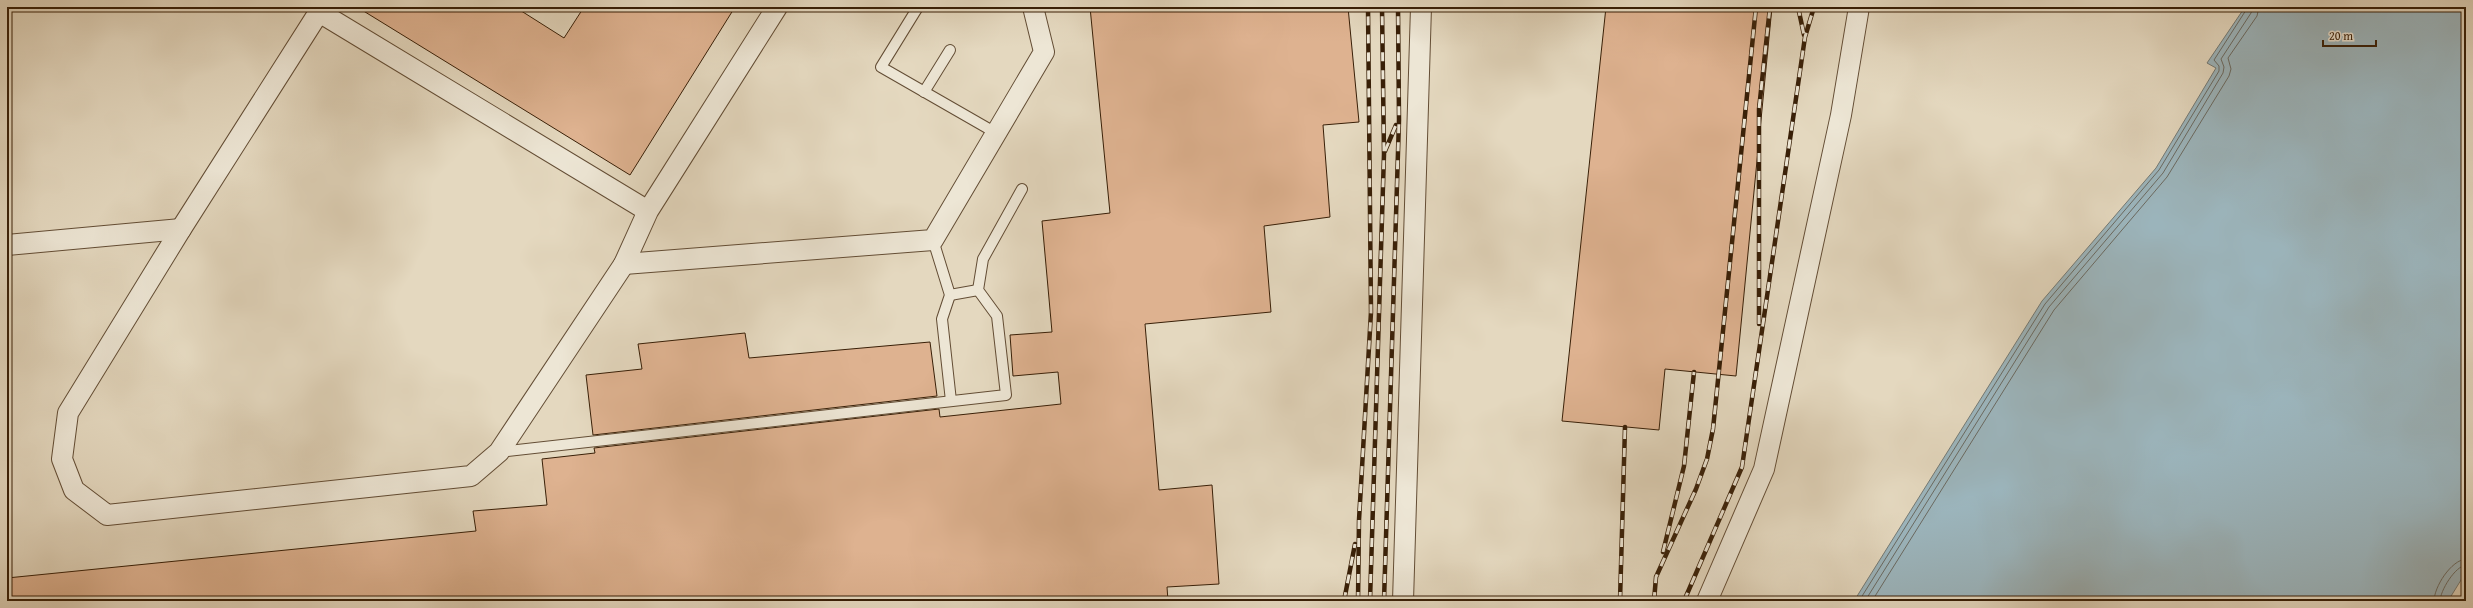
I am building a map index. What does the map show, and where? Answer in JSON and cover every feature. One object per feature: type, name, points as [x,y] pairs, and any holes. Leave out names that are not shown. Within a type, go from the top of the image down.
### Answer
[{"type":"street","points":[[648,211],[315,10],[68,413],[62,459],[74,490],[107,515],[471,476],[499,452],[624,264],[648,211],[777,7]]},
{"type":"street","points":[[624,264],[933,240],[1044,52],[1033,7]]},
{"type":"street","points":[[1402,601],[1421,7]]},
{"type":"street","points":[[1707,601],[1764,469],[1842,115],[1858,7]]},
{"type":"street","points":[[7,245],[180,229]]},
{"type":"lane","points":[[918,7],[881,67],[996,133]]},
{"type":"lane","points":[[924,92],[950,50]]},
{"type":"lane","points":[[499,452],[1006,395],[997,316],[978,290],[984,259],[1022,189]]},
{"type":"lane","points":[[933,240],[950,295],[942,320],[951,401]]},
{"type":"lane","points":[[950,295],[978,290]]},
{"type":"water","points":[[2245,7],[2466,7],[2466,572],[2448,601],[1854,601],[2042,301],[2156,168],[2216,68],[2207,63]]},
{"type":"building","points":[[357,7],[515,7],[564,38],[584,7],[735,7],[630,175]]},
{"type":"building","points":[[1090,7],[1348,7],[1359,122],[1323,125],[1330,217],[1264,226],[1271,312],[1145,324],[1159,490],[1212,485],[1219,584],[1167,587],[1168,601],[7,601],[7,578],[476,531],[473,511],[547,505],[542,459],[595,453],[594,448],[939,409],[940,417],[1061,404],[1058,372],[1013,376],[1010,335],[1052,332],[1042,221],[1110,213]]},
{"type":"building","points":[[1606,7],[1772,7],[1736,376],[1665,369],[1659,430],[1562,421]]},
{"type":"building","points":[[745,333],[749,358],[930,342],[937,396],[593,435],[586,375],[642,369],[638,344]]},
{"type":"railway","points":[[1358,601],[1359,520],[1371,312],[1368,7]]},
{"type":"railway","points":[[1370,601],[1384,154],[1382,7]]},
{"type":"railway","points":[[1384,601],[1399,120],[1398,7]]},
{"type":"railway","points":[[1654,601],[1656,577],[1696,489],[1707,459],[1713,429],[1756,7]]},
{"type":"railway","points":[[1759,324],[1759,109],[1770,7]]},
{"type":"railway","points":[[1798,7],[1804,35]]},
{"type":"railway","points":[[1684,601],[1742,467],[1805,37],[1814,7]]},
{"type":"railway","points":[[1385,151],[1396,125]]},
{"type":"railway","points":[[1663,552],[1684,466],[1694,372]]},
{"type":"railway","points":[[1620,601],[1625,427]]},
{"type":"railway","points":[[1344,601],[1355,544]]}]
